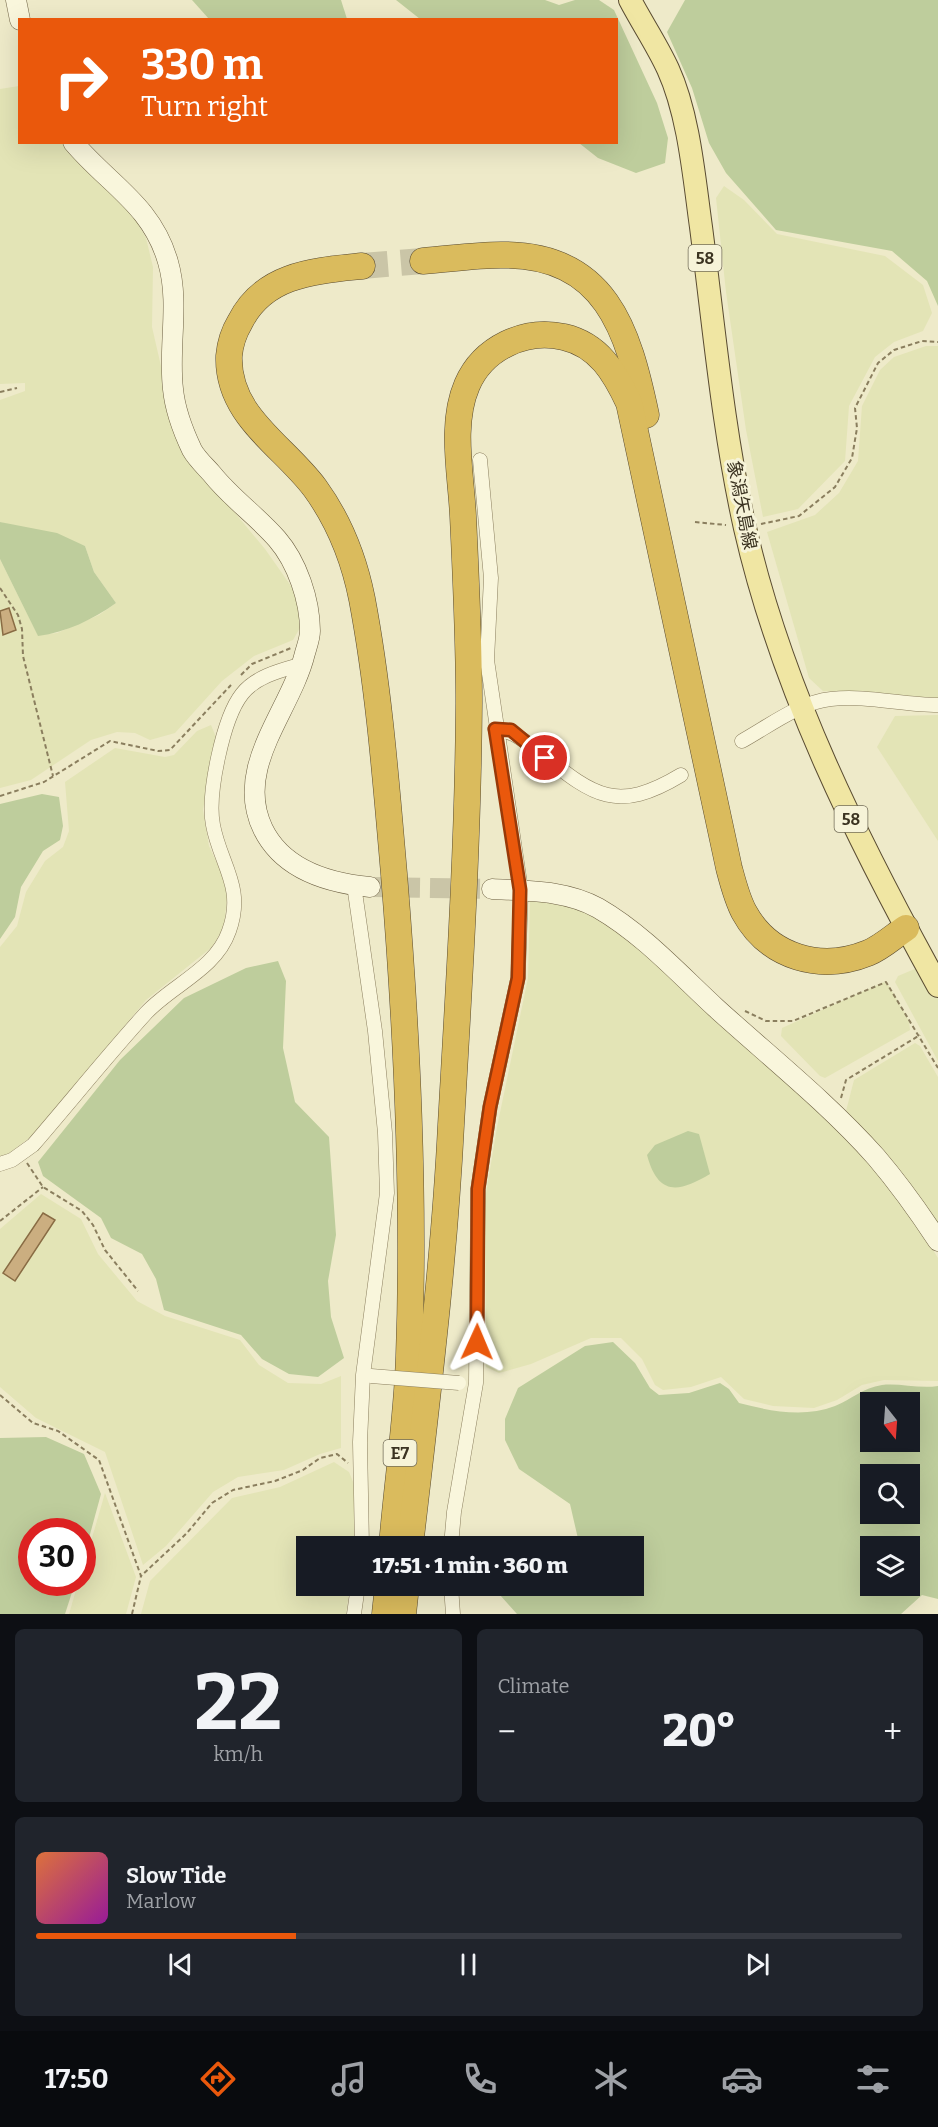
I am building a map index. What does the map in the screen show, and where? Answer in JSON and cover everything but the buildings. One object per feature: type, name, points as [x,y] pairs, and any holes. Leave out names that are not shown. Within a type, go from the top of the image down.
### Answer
[{"type":"highway","points":[[423,261],[502,255],[530,257],[557,264],[580,277],[598,292],[614,312],[633,359],[744,866],[759,907],[770,922],[786,935],[804,943],[823,946],[843,944],[906,928]]},
{"type":"highway","points":[[362,266],[294,275],[257,297],[234,332],[229,352],[230,374],[236,394],[247,414],[260,431],[296,466],[331,513],[345,542],[362,601],[386,777],[408,1068],[412,1216],[420,1361]]},
{"type":"highway","points":[[420,1361],[447,1206],[467,799],[468,614],[458,439],[459,409],[471,377],[490,354],[509,342],[531,336],[553,334],[573,339],[589,347],[607,362],[618,379],[628,403],[729,868],[744,912],[757,930],[772,945],[789,955],[809,961],[829,963],[870,952],[906,928]]},
{"type":"highway","name":"E7","points":[[394,1536],[420,1361]]},
{"type":"highway","name":"E7","points":[[411,1536],[420,1361]]},
{"type":"highway","points":[[385,1614],[387,1596]]},
{"type":"highway","points":[[403,1614],[405,1596]]},
{"type":"main road","name":"象潟矢島線","points":[[630,0],[669,70],[685,127],[726,419],[745,527],[777,637],[841,800],[938,986]]},
{"type":"street","points":[[16,0],[20,18]]},
{"type":"street","points":[[76,144],[108,178],[135,201],[151,225],[168,262],[173,296],[173,390],[181,424],[194,452],[226,492],[277,539],[291,563],[307,601],[310,633],[303,664],[266,741],[256,774],[255,802],[263,829],[279,851],[300,869],[362,886],[385,1133],[387,1193],[360,1442],[362,1536]]},
{"type":"street","points":[[453,1536],[454,1512],[476,1383],[478,1189],[490,1107],[518,978],[520,890],[495,729],[487,660],[491,578],[480,460]]},
{"type":"street","points":[[0,1164],[33,1145],[148,1011],[210,961],[222,945],[230,930],[234,897],[232,878],[212,825],[210,791],[224,735],[242,694],[257,681],[303,664]]},
{"type":"street","points":[[742,741],[803,708],[829,699],[871,699],[938,705]]},
{"type":"street","points":[[495,729],[511,730],[580,785],[605,796],[632,797],[656,790],[681,776]]},
{"type":"street","points":[[492,889],[538,890],[587,904],[631,931],[760,1046],[835,1118],[911,1200],[938,1241]]},
{"type":"street","points":[[367,1375],[476,1383]]},
{"type":"street","points":[[354,1614],[357,1596]]},
{"type":"street","points":[[452,1596],[453,1614]]},
{"type":"path","points":[[695,522],[745,527],[799,516],[835,487],[852,458],[857,428],[855,408],[878,363],[894,350],[922,342],[938,342]]},
{"type":"path","points":[[0,392],[17,388]]},
{"type":"path","points":[[0,588],[18,615],[22,629],[23,656],[53,776]]},
{"type":"path","points":[[0,796],[44,782],[110,741],[158,751],[170,750],[252,664],[308,643]]},
{"type":"path","points":[[740,1008],[766,1022],[793,1021],[886,982],[938,1068]]},
{"type":"path","points":[[835,1118],[846,1080],[920,1035]]},
{"type":"path","points":[[24,1152],[29,1169],[43,1187],[82,1211],[93,1226],[105,1250],[138,1291]]},
{"type":"path","points":[[0,1221],[43,1187]]},
{"type":"path","points":[[0,1395],[33,1423],[58,1431],[99,1460],[141,1576],[132,1614]]},
{"type":"path","points":[[141,1576],[187,1533],[212,1503],[233,1490],[275,1480],[303,1470],[320,1458],[337,1454],[350,1465],[362,1486]]},
{"type":"green space","points":[[192,0],[341,0],[347,18],[208,18]]},
{"type":"green space","points":[[396,0],[545,0],[559,5],[575,0],[599,0],[614,10],[618,18],[419,18]]},
{"type":"green space","points":[[685,0],[938,0],[938,306],[927,281],[892,251],[776,230],[726,173],[709,143],[692,88],[667,32]]},
{"type":"green space","points":[[618,19],[657,103],[668,138],[665,163],[636,173],[598,158],[580,144],[618,144]]},
{"type":"green space","points":[[18,86],[18,144],[66,144],[127,205],[146,238],[153,267],[152,327],[166,388],[196,466],[265,549],[296,593],[301,626],[293,640],[254,656],[222,681],[175,733],[150,740],[135,733],[117,732],[91,740],[31,780],[0,788],[0,559],[38,635],[57,633],[99,615],[116,603],[94,572],[85,546],[0,522],[0,400],[25,391],[25,383],[0,384],[0,89]]},
{"type":"green space","points":[[724,186],[744,200],[777,234],[885,256],[923,285],[932,313],[923,331],[894,342],[875,357],[849,406],[845,461],[798,509],[763,517],[746,430],[726,292],[716,198]]},
{"type":"green space","points":[[926,346],[938,346],[938,698],[823,691],[809,678],[767,532],[815,515],[839,493],[858,461],[862,406],[880,370],[894,357]]},
{"type":"green space","points":[[0,522],[57,533],[85,546],[94,572],[116,603],[79,624],[59,632],[38,636],[0,559]]},
{"type":"green space","points":[[938,715],[938,841],[877,747],[895,716]]},
{"type":"green space","points":[[211,725],[216,737],[203,810],[209,846],[228,887],[224,927],[212,947],[146,1000],[33,1135],[8,1154],[0,1156],[0,947],[17,926],[26,892],[45,861],[63,847],[69,831],[65,782],[115,748],[165,757],[174,755],[197,731]]},
{"type":"green space","points":[[42,794],[59,797],[63,826],[60,840],[43,851],[21,887],[15,917],[0,939],[0,804]]},
{"type":"green space","points":[[536,899],[579,909],[616,928],[830,1120],[897,1191],[938,1258],[938,1381],[884,1380],[862,1385],[837,1400],[814,1408],[773,1406],[744,1399],[721,1377],[691,1387],[663,1390],[655,1385],[642,1359],[621,1338],[591,1338],[531,1364],[499,1373],[486,1367],[485,1199],[497,1127],[528,978],[530,900]]},
{"type":"green space","points":[[278,961],[286,981],[283,1048],[295,1102],[329,1137],[336,1235],[328,1281],[331,1317],[344,1358],[318,1377],[289,1374],[262,1359],[241,1335],[164,1310],[156,1279],[142,1254],[111,1238],[101,1218],[43,1176],[38,1162],[120,1060],[184,998],[246,968]]},
{"type":"green space","points":[[917,968],[938,997],[938,1061],[895,982],[898,976]]},
{"type":"green space","points":[[884,982],[889,986],[909,1021],[910,1030],[825,1078],[820,1076],[781,1036],[782,1028]]},
{"type":"green space","points":[[915,1043],[920,1046],[938,1077],[938,1227],[922,1202],[846,1111],[854,1080]]},
{"type":"green space","points":[[688,1131],[699,1134],[710,1174],[679,1187],[663,1184],[657,1178],[647,1155],[655,1145]]},
{"type":"green space","points":[[41,1194],[81,1219],[98,1254],[137,1301],[165,1316],[240,1340],[259,1365],[288,1383],[321,1384],[341,1376],[341,1448],[320,1454],[284,1470],[238,1477],[213,1492],[166,1546],[143,1565],[105,1452],[36,1418],[0,1387],[0,1229]]},
{"type":"green space","points":[[613,1342],[635,1363],[650,1388],[659,1395],[689,1393],[720,1383],[729,1389],[739,1403],[775,1411],[811,1412],[835,1406],[860,1394],[860,1452],[920,1452],[920,1392],[863,1392],[882,1385],[938,1386],[938,1599],[922,1595],[901,1614],[517,1614],[501,1596],[644,1596],[644,1536],[577,1536],[570,1504],[519,1469],[505,1440],[505,1419],[518,1388],[585,1346]]},
{"type":"green space","points":[[46,1437],[84,1454],[101,1494],[94,1518],[18,1518],[18,1596],[71,1596],[65,1614],[0,1614],[0,1438]]},
{"type":"green space","points":[[334,1462],[349,1472],[356,1489],[354,1536],[296,1536],[296,1596],[349,1596],[346,1614],[141,1614],[150,1581],[232,1498],[280,1487]]},
{"type":"green space","points":[[105,1493],[136,1577],[126,1614],[69,1614],[74,1596],[96,1596],[96,1524]]},
{"type":"tunnel","points":[[362,266],[423,261]]},
{"type":"tunnel","points":[[370,887],[492,889]]},
{"type":"route","points":[[477,1342],[478,1189],[490,1107],[508,1033],[518,978],[520,890],[495,729],[511,730],[545,758]]}]
